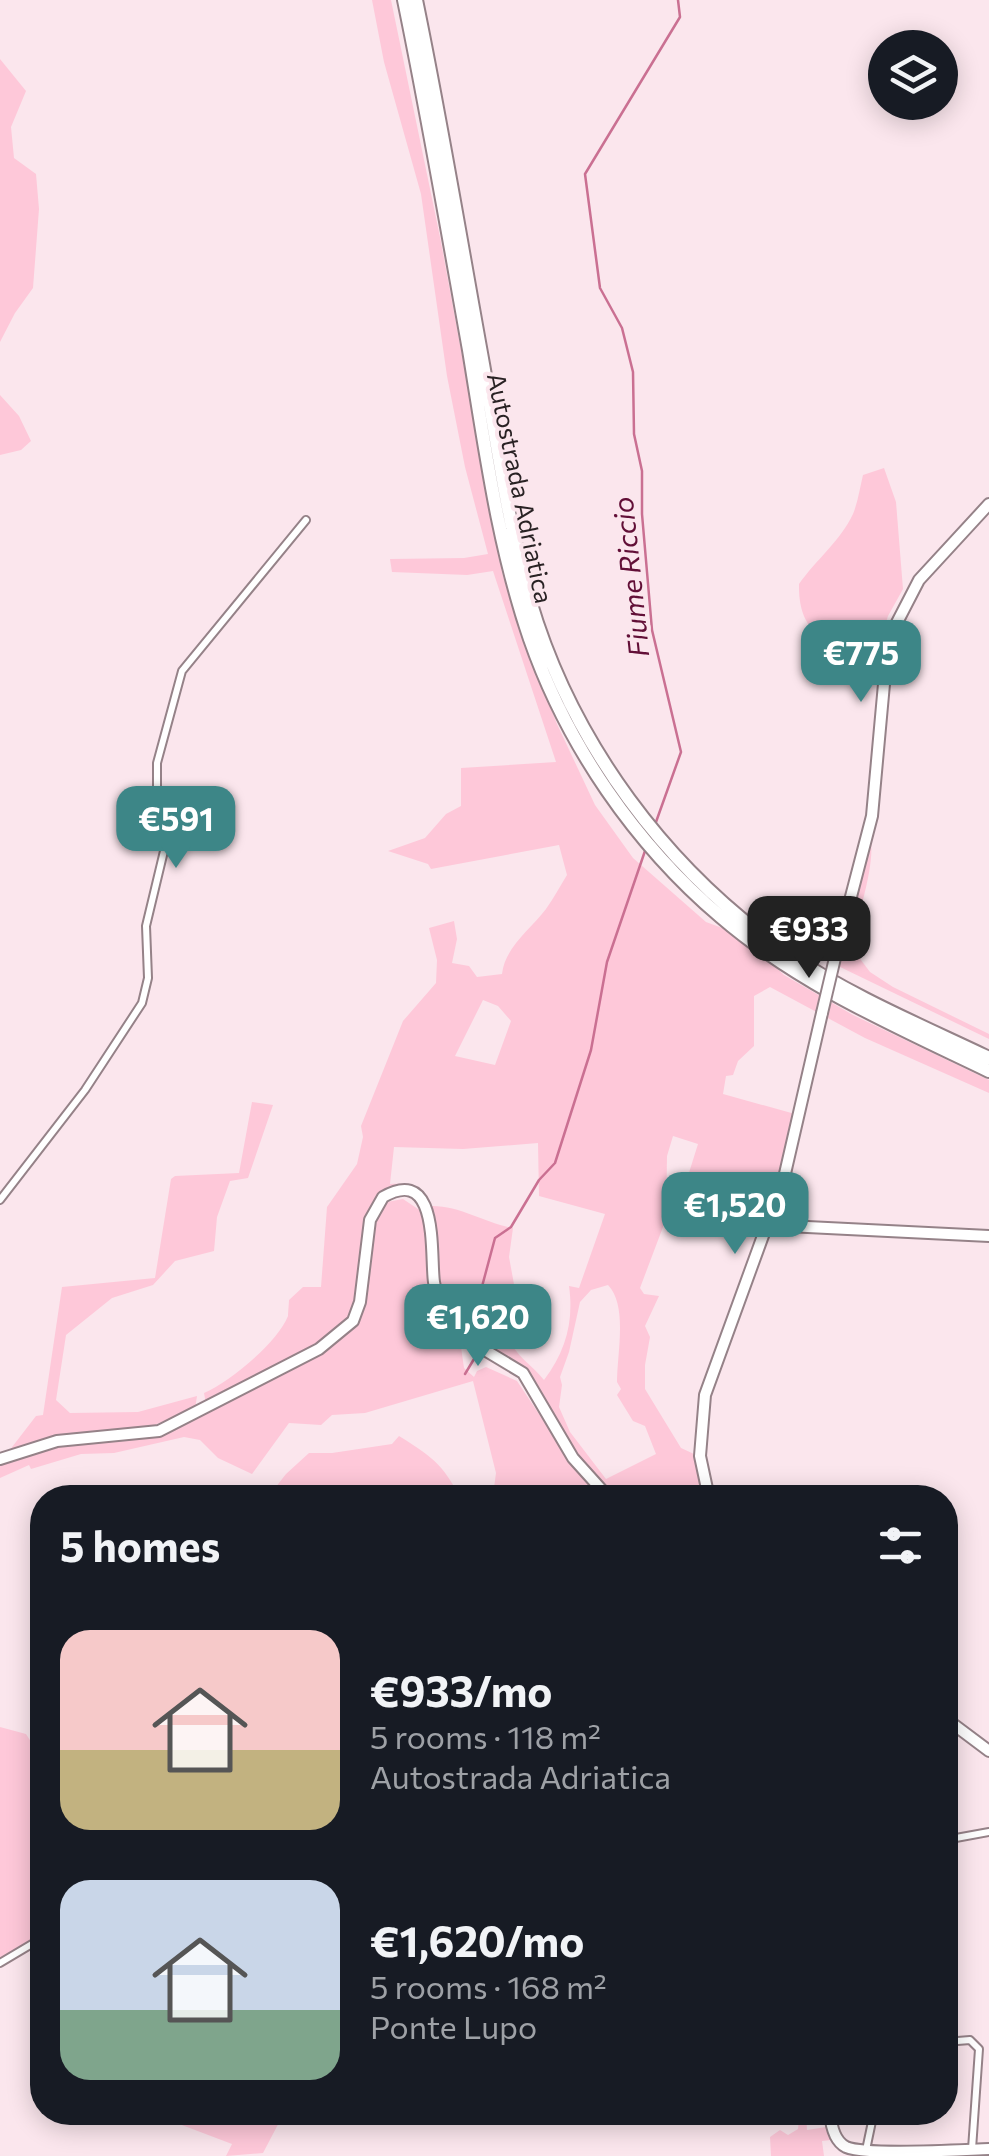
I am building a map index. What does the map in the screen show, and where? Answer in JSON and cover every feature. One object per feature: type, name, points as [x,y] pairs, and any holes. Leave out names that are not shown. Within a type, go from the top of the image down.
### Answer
[{"type":"highway","name":"Autostrada Adriatica","points":[[404,0],[516,572],[571,717],[638,813],[782,964],[837,997],[989,1071]]},
{"type":"highway","name":"Autostrada Adriatica","points":[[416,0],[510,546]]},
{"type":"highway","name":"Autostrada Adriatica","points":[[759,938],[844,987],[989,1058]]},
{"type":"street","points":[[706,1485],[700,1456],[705,1394],[784,1178],[872,816],[888,640],[918,580],[989,504]]},
{"type":"street","points":[[0,1200],[86,1090],[142,1003],[148,978],[146,926],[164,851],[157,763],[182,671],[306,520]]},
{"type":"street","points":[[0,1459],[57,1441],[159,1432],[319,1349],[354,1321],[370,1220],[377,1203],[396,1192],[411,1193],[426,1204],[431,1218],[434,1281],[448,1328],[514,1365],[532,1384],[573,1458],[597,1485]]},
{"type":"street","points":[[767,1225],[989,1236]]},
{"type":"street","points":[[958,1728],[989,1751]]},
{"type":"street","points":[[958,1838],[989,1832]]},
{"type":"street","points":[[0,1963],[30,1945]]},
{"type":"street","points":[[958,2041],[976,2042],[979,2049],[972,2150]]},
{"type":"street","points":[[833,2125],[836,2138],[848,2152],[989,2150]]},
{"type":"street","points":[[866,2151],[871,2125]]},
{"type":"shaded area","points":[[372,0],[391,0],[502,572],[557,724],[595,805],[633,858],[706,922],[725,929],[784,975],[853,1015],[989,1080],[989,1093],[865,1038],[770,987],[754,996],[754,1046],[738,1061],[733,1075],[726,1076],[723,1094],[795,1114],[781,1180],[766,1223],[682,1195],[698,1144],[673,1136],[667,1156],[666,1219],[640,1288],[644,1294],[659,1296],[645,1326],[650,1337],[645,1389],[681,1448],[694,1454],[701,1485],[602,1485],[568,1444],[537,1383],[524,1367],[462,1333],[445,1316],[419,1194],[382,1193],[372,1206],[363,1238],[354,1309],[336,1334],[302,1357],[206,1404],[204,1393],[239,1371],[274,1338],[288,1316],[289,1300],[303,1287],[321,1287],[327,1207],[357,1164],[363,1137],[361,1126],[403,1021],[436,983],[437,960],[429,928],[454,921],[457,939],[452,963],[469,966],[477,977],[502,974],[513,947],[546,909],[567,875],[559,845],[431,869],[428,864],[388,851],[425,838],[446,814],[461,806],[461,768],[556,762],[493,571],[467,575],[392,572],[390,559],[488,554],[447,376],[421,194],[384,62]],"holes":[[[483,1000],[498,1006],[511,1021],[495,1065],[455,1056]],[[538,1143],[539,1196],[605,1214],[579,1288],[569,1286],[567,1335],[544,1380],[507,1335],[518,1306],[509,1257],[513,1228],[451,1208],[430,1206],[415,1187],[390,1184],[394,1147],[463,1149]],[[608,1285],[620,1317],[617,1382],[621,1389],[617,1395],[633,1421],[645,1426],[656,1454],[606,1479],[570,1432],[559,1407],[560,1377],[580,1302],[591,1290]]]},
{"type":"shaded area","points":[[0,59],[26,91],[11,127],[14,158],[36,174],[39,209],[33,288],[0,342]]},
{"type":"shaded area","points":[[0,395],[19,416],[31,441],[21,450],[0,455]]},
{"type":"shaded area","points":[[884,468],[896,502],[903,589],[888,616],[876,653],[844,647],[820,636],[804,616],[799,584],[848,523],[863,475]]},
{"type":"shaded area","points":[[870,836],[868,876],[850,950],[870,972],[893,987],[989,1034],[989,1039],[838,966]]},
{"type":"shaded area","points":[[252,1102],[273,1105],[248,1178],[230,1181],[217,1217],[214,1251],[175,1261],[153,1285],[112,1298],[66,1335],[56,1400],[70,1413],[138,1412],[197,1396],[195,1409],[144,1429],[65,1435],[9,1451],[36,1416],[43,1415],[62,1287],[155,1278],[171,1179],[239,1173]]},
{"type":"shaded area","points":[[403,1199],[424,1213],[437,1312],[460,1340],[464,1368],[474,1377],[486,1367],[517,1381],[592,1485],[494,1485],[496,1473],[473,1381],[365,1413],[332,1415],[321,1425],[289,1423],[252,1474],[218,1458],[200,1440],[184,1437],[114,1453],[81,1454],[31,1469],[29,1465],[0,1478],[0,1463],[41,1448],[165,1434],[310,1359],[344,1337],[359,1319],[378,1213],[387,1202]]},
{"type":"shaded area","points":[[399,1436],[420,1449],[435,1461],[453,1485],[277,1485],[309,1453],[392,1444]]},
{"type":"shaded area","points":[[0,1727],[26,1734],[30,1740],[30,1942],[0,1960]]},
{"type":"shaded area","points":[[182,2125],[278,2125],[263,2153],[226,2156],[232,2144]]},
{"type":"shaded area","points":[[798,2125],[807,2125],[807,2130],[826,2127],[831,2140],[822,2141],[824,2156],[771,2156],[770,2137],[780,2130],[788,2135]]},
{"type":"waterway","name":"Fiume Riccio","points":[[656,822],[681,752],[652,630],[642,471],[634,434],[633,372],[622,328],[600,288],[585,174],[680,17],[678,0]]},
{"type":"waterway","name":"Fiume Riccio","points":[[483,1342],[485,1325],[480,1294],[495,1238],[511,1227],[539,1180],[555,1163],[591,1050],[607,962],[646,848]]},
{"type":"waterway","name":"Fiume Riccio","points":[[465,1374],[480,1349]]}]
